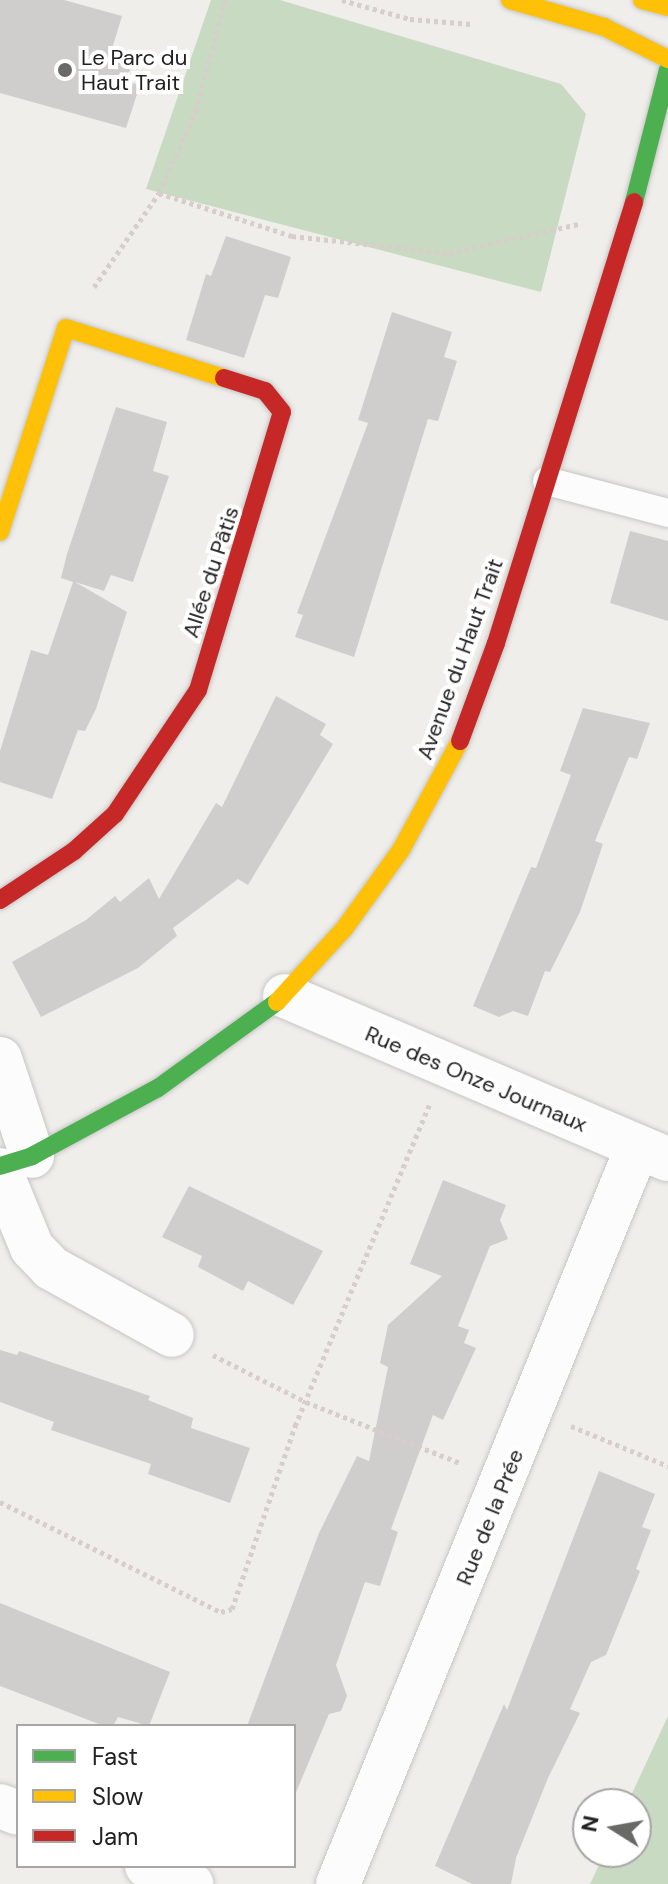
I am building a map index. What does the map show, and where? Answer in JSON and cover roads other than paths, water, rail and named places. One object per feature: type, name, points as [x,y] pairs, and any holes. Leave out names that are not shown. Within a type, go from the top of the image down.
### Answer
[{"type":"street","points":[[642,0],[668,7]]},
{"type":"street","points":[[518,2],[604,27],[668,59]]},
{"type":"street","name":"Avenue du Haut Trait","points":[[11,1164],[158,1088],[285,996],[377,888],[437,787],[478,692],[654,140],[668,70]]},
{"type":"street","name":"Allée du Pâtis","points":[[0,532],[66,328],[265,391],[282,412],[281,428],[220,627],[198,690],[173,734],[115,814],[50,869],[0,900]]},
{"type":"street","name":"Rue des Onze Journaux","points":[[285,996],[445,1067],[653,1153]]},
{"type":"street","points":[[0,1059],[11,1164],[32,1248],[51,1268],[172,1335]]},
{"type":"street","name":"Rue de la Prée","points":[[338,1884],[533,1411],[653,1153]]},
{"type":"street","points":[[152,1868],[191,1884]]},
{"type":"lane","points":[[547,481],[668,513]]},
{"type":"place","name":"Le Parc du Haut Trait","points":[[65,70]]}]
